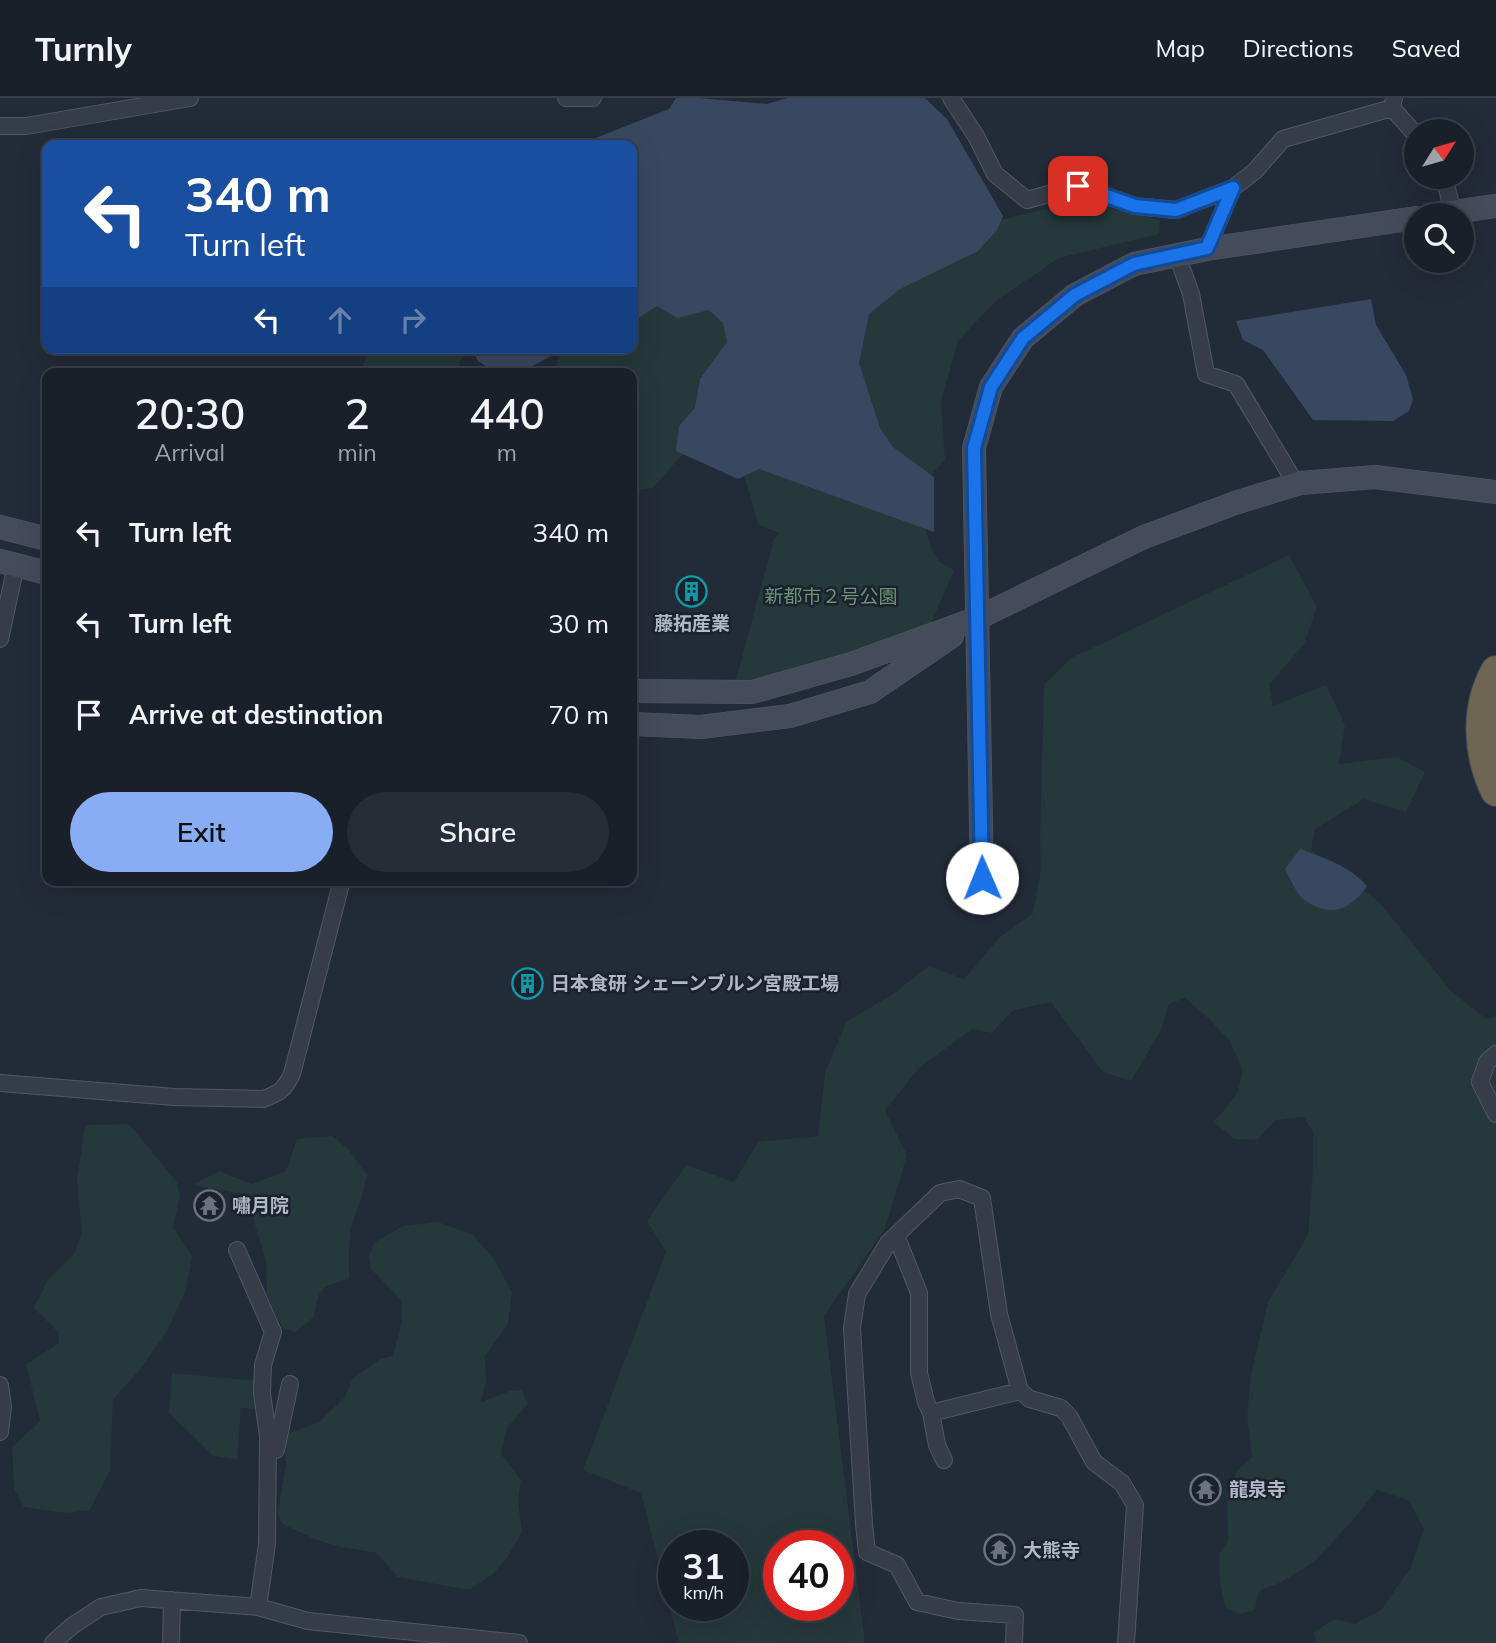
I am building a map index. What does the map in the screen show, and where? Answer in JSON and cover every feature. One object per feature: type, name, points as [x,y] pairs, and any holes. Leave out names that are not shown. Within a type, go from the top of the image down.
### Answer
[{"type":"highway","points":[[1496,671],[1483,709],[1481,736],[1483,758],[1496,791]]},
{"type":"street","points":[[0,126],[26,126],[190,98]]},
{"type":"street","points":[[566,98],[593,98]]},
{"type":"street","points":[[951,98],[976,136],[995,174],[1027,200],[1078,186],[1135,206],[1176,210],[1233,188],[1255,171],[1283,139],[1393,103],[1404,119]]},
{"type":"street","points":[[1207,248],[1233,188]]},
{"type":"street","points":[[1474,209],[1496,206]]},
{"type":"street","points":[[982,878],[974,448],[991,387],[1023,338],[1075,295],[1134,264],[1207,248],[1404,220]]},
{"type":"street","points":[[1177,255],[1191,294],[1206,374],[1236,384],[1296,484]]},
{"type":"street","points":[[637,691],[752,692],[851,664],[978,618],[1144,537],[1296,484],[1375,477],[1496,492]]},
{"type":"street","points":[[0,527],[42,538]]},
{"type":"street","points":[[0,639],[8,563],[42,572]]},
{"type":"street","points":[[637,723],[701,727],[790,716],[870,692],[978,618]]},
{"type":"street","points":[[0,1083],[174,1097],[264,1099],[276,1094],[286,1088],[292,1074],[340,886]]},
{"type":"street","points":[[1496,1054],[1487,1062],[1480,1082],[1496,1114]]},
{"type":"street","points":[[1014,1643],[1015,1615],[958,1611],[918,1602],[897,1565],[867,1552],[852,1328],[857,1294],[888,1243],[940,1193],[959,1189],[982,1198],[999,1314],[1020,1391],[1030,1399],[1061,1408],[1069,1416],[1094,1462],[1122,1483],[1135,1505],[1126,1643]]},
{"type":"street","points":[[896,1236],[919,1293],[919,1373],[937,1445],[944,1460]]},
{"type":"street","points":[[237,1250],[273,1332],[263,1365],[262,1394],[268,1436],[267,1544],[258,1607]]},
{"type":"street","points":[[268,1468],[273,1464],[290,1384]]},
{"type":"street","points":[[0,1385],[3,1407],[0,1432]]},
{"type":"street","points":[[931,1413],[1020,1391]]},
{"type":"street","points":[[53,1643],[72,1626],[101,1608],[141,1598],[258,1607],[308,1621],[391,1637],[519,1643]]},
{"type":"street","points":[[171,1643],[172,1600]]},
{"type":"green space","name":"新都市２号公園","points":[[1079,201],[1160,220],[1159,234],[1059,258],[997,300],[958,341],[941,402],[945,460],[914,491],[931,547],[940,562],[954,570],[925,638],[734,687],[774,539],[779,533],[758,524],[736,446],[701,433],[653,488],[637,490],[637,368],[556,368],[561,354],[637,354],[637,293],[847,294],[947,233]]},
{"type":"green space","points":[[368,354],[468,354],[459,361],[460,368],[362,368]]},
{"type":"green space","points":[[1289,555],[1317,607],[1304,644],[1269,685],[1273,706],[1326,685],[1345,725],[1339,764],[1397,757],[1425,772],[1406,812],[1364,799],[1315,829],[1311,850],[1379,902],[1451,991],[1486,1019],[1496,1017],[1496,1643],[1316,1643],[1314,1632],[1334,1619],[1355,1624],[1381,1610],[1411,1567],[1424,1529],[1408,1500],[1377,1490],[1314,1562],[1280,1583],[1262,1589],[1257,1596],[1255,1610],[1239,1614],[1225,1607],[1220,1582],[1219,1554],[1228,1541],[1227,1493],[1237,1471],[1252,1457],[1247,1418],[1251,1375],[1268,1302],[1308,1235],[1313,1132],[1304,1117],[1276,1120],[1257,1140],[1234,1139],[1214,1122],[1237,1094],[1243,1071],[1230,1041],[1185,998],[1169,1004],[1161,1030],[1131,1081],[1103,1072],[1051,1002],[1012,1011],[992,1033],[973,1029],[920,1067],[885,1110],[907,1155],[885,1229],[824,1316],[851,1530],[763,1530],[763,1621],[854,1621],[854,1555],[865,1643],[679,1643],[673,1621],[749,1621],[749,1530],[658,1530],[658,1560],[641,1493],[583,1470],[666,1252],[647,1221],[686,1165],[734,1182],[758,1142],[818,1136],[825,1073],[846,1022],[893,994],[929,966],[964,979],[999,938],[1033,913],[1041,870],[1044,685],[1071,658]]},
{"type":"green space","points":[[129,1124],[177,1182],[180,1196],[173,1227],[192,1256],[186,1290],[165,1335],[113,1400],[110,1471],[90,1510],[66,1513],[24,1507],[14,1489],[12,1447],[40,1421],[26,1364],[59,1343],[58,1332],[34,1308],[47,1281],[74,1254],[82,1233],[77,1180],[85,1125]]},
{"type":"green space","points":[[332,1136],[349,1150],[367,1175],[351,1227],[349,1279],[322,1290],[314,1317],[295,1332],[282,1328],[267,1295],[266,1261],[246,1195],[193,1185],[219,1171],[252,1184],[286,1171],[297,1139]]},
{"type":"green space","points":[[438,1222],[473,1235],[494,1259],[512,1292],[508,1324],[485,1356],[486,1382],[481,1402],[510,1391],[522,1390],[528,1404],[507,1428],[501,1454],[521,1480],[518,1501],[522,1532],[507,1558],[493,1574],[469,1590],[397,1577],[377,1553],[314,1539],[281,1523],[278,1511],[286,1464],[284,1435],[319,1422],[344,1398],[353,1378],[380,1359],[393,1356],[402,1320],[402,1301],[371,1269],[369,1255],[375,1242],[403,1226]]},
{"type":"green space","points":[[172,1373],[259,1381],[257,1409],[241,1408],[237,1459],[213,1456],[169,1413]]},
{"type":"water","points":[[676,98],[767,104],[787,98],[924,98],[947,119],[1003,216],[997,230],[978,251],[900,289],[869,314],[859,363],[880,428],[893,447],[934,477],[934,532],[759,469],[738,479],[676,451],[679,426],[695,408],[700,379],[727,342],[723,323],[709,310],[677,318],[657,306],[637,319],[637,140],[591,140],[669,109]]},
{"type":"water","points":[[1371,299],[1376,325],[1406,375],[1413,399],[1409,411],[1393,421],[1313,420],[1263,350],[1243,340],[1236,321]]},
{"type":"water","points":[[474,354],[557,354],[529,368],[489,368],[478,361]]},
{"type":"water","points":[[1300,849],[1345,868],[1367,886],[1353,901],[1338,909],[1330,910],[1312,905],[1299,895],[1285,869]]},
{"type":"place","name":"藤拓産業","points":[[692,592]]},
{"type":"place","name":"日本食研 シェーンブルン宮殿工場","points":[[528,983]]},
{"type":"place","name":"嘯月院","points":[[209,1205]]},
{"type":"place","name":"龍泉寺","points":[[1206,1489]]},
{"type":"place","name":"大熊寺","points":[[1000,1550]]},
{"type":"route","points":[[982,878],[974,448],[991,387],[1023,338],[1075,295],[1134,264],[1207,248],[1233,188],[1176,210],[1135,206],[1078,186]]}]
